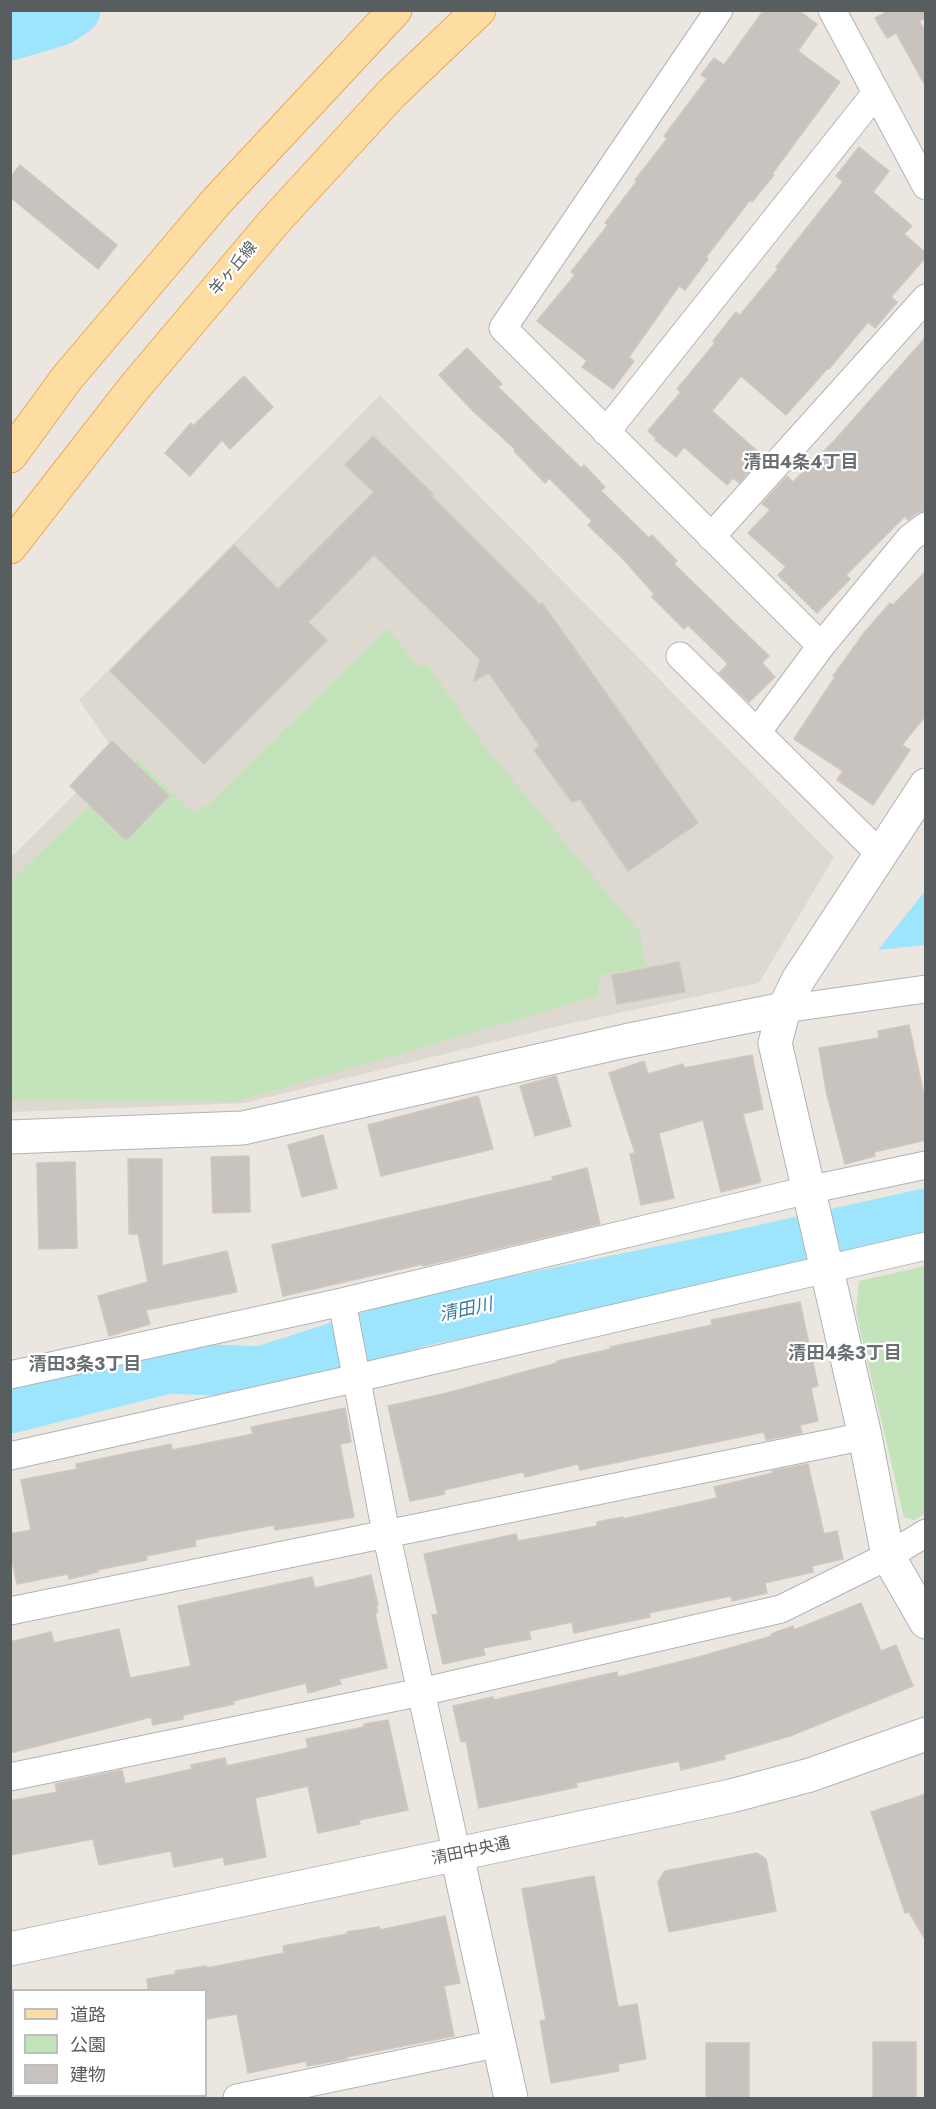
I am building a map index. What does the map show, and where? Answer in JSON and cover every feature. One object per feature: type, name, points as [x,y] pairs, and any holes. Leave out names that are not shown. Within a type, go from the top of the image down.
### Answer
[{"type":"main road","points":[[10,456],[67,378],[216,202],[395,10]]},
{"type":"main road","name":"羊ヶ丘線","points":[[10,547],[134,388],[273,223],[392,93],[478,10]]},
{"type":"street","points":[[719,10],[503,328],[821,646]]},
{"type":"street","points":[[832,10],[926,186]]},
{"type":"street","points":[[606,432],[876,93]]},
{"type":"street","points":[[711,537],[926,298]]},
{"type":"street","points":[[758,731],[821,646],[910,538],[926,526]]},
{"type":"street","points":[[680,656],[880,854]]},
{"type":"street","points":[[926,785],[798,980],[784,1009],[775,1043],[865,1436],[888,1556],[926,1622]]},
{"type":"street","points":[[10,1137],[243,1128],[625,1041],[784,1009],[926,988]]},
{"type":"street","points":[[10,1375],[343,1310],[810,1200],[926,1165]]},
{"type":"street","points":[[10,1456],[356,1369],[825,1262],[926,1246]]},
{"type":"street","points":[[343,1310],[386,1533],[511,2098]]},
{"type":"street","points":[[10,1611],[865,1436]]},
{"type":"street","points":[[10,1776],[421,1692],[781,1609],[888,1556],[926,1533]]},
{"type":"street","name":"清田中央通","points":[[10,1949],[731,1796],[810,1775],[926,1734]]},
{"type":"street","points":[[237,2098],[328,2089],[500,2043]]},
{"type":"shaded area","points":[[380,395],[834,857],[759,983],[563,1025],[244,1103],[11,1112],[11,857],[116,754],[79,700]]},
{"type":"green space","points":[[387,629],[420,668],[427,664],[480,741],[640,933],[646,967],[600,975],[597,996],[235,1102],[11,1100],[11,881],[138,759],[193,813],[209,804]]},
{"type":"green space","points":[[925,1266],[926,1513],[914,1520],[904,1517],[856,1312],[859,1281]]},
{"type":"water","points":[[925,891],[925,945],[878,950]]},
{"type":"building","points":[[764,10],[798,10],[817,24],[798,51],[840,82],[772,174],[774,175],[752,202],[750,200],[706,257],[708,259],[685,290],[679,286],[629,357],[634,361],[613,389],[582,367],[587,361],[537,321],[575,275],[571,272],[608,225],[605,223],[667,139],[664,136],[707,79],[701,75],[714,58],[724,65]]},
{"type":"building","points":[[883,10],[926,10],[926,18],[919,21],[926,33],[926,87],[896,33],[887,38],[875,18],[885,13]]},
{"type":"building","points":[[859,147],[889,171],[873,192],[912,226],[904,234],[926,253],[926,257],[891,297],[897,302],[875,328],[868,322],[829,369],[786,415],[741,376],[712,411],[763,456],[739,483],[733,478],[727,485],[684,447],[676,457],[655,440],[656,438],[648,431],[681,392],[677,389],[715,343],[713,341],[736,312],[740,315],[778,269],[776,267],[843,182],[836,176]]},
{"type":"building","points":[[20,165],[117,245],[98,269],[10,197],[10,178]]},
{"type":"building","points":[[926,337],[926,510],[908,520],[905,516],[846,575],[850,579],[817,613],[778,575],[786,567],[748,533],[770,510],[762,504],[787,476],[793,482],[834,441]]},
{"type":"building","points":[[467,348],[502,384],[498,387],[581,468],[584,465],[605,487],[601,491],[649,538],[652,535],[677,561],[674,564],[769,656],[762,663],[775,677],[749,702],[719,673],[728,664],[688,625],[684,629],[652,597],[654,594],[625,561],[588,525],[592,521],[549,478],[545,483],[514,451],[515,449],[473,411],[439,375]]},
{"type":"building","points":[[244,376],[273,407],[230,449],[222,440],[190,476],[165,453],[191,423],[193,426]]},
{"type":"building","points":[[373,436],[433,494],[431,496],[540,605],[542,603],[698,823],[628,871],[580,799],[572,802],[534,750],[540,746],[489,673],[474,681],[480,659],[374,555],[308,622],[327,640],[204,764],[110,671],[234,545],[278,589],[374,492],[345,465]]},
{"type":"building","points":[[926,571],[926,715],[902,745],[910,750],[873,805],[837,780],[843,771],[794,739],[835,677],[833,676],[864,633],[890,603],[893,605]]},
{"type":"building","points":[[112,741],[169,796],[126,840],[70,786]]},
{"type":"building","points":[[679,962],[685,992],[617,1004],[612,975]]},
{"type":"building","points":[[909,1025],[926,1105],[926,1140],[874,1152],[875,1156],[845,1164],[826,1091],[819,1048],[879,1038],[878,1031]]},
{"type":"building","points":[[752,1055],[763,1109],[743,1114],[761,1182],[721,1192],[703,1120],[659,1133],[674,1198],[641,1205],[630,1154],[635,1153],[609,1073],[644,1061],[648,1074],[683,1064],[684,1068]]},
{"type":"building","points":[[556,1076],[571,1126],[535,1136],[520,1086]]},
{"type":"building","points":[[478,1096],[493,1149],[381,1176],[368,1125]]},
{"type":"building","points":[[323,1135],[337,1188],[302,1197],[288,1145]]},
{"type":"building","points":[[249,1156],[250,1212],[213,1213],[211,1157]]},
{"type":"building","points":[[128,1159],[162,1159],[162,1266],[227,1251],[237,1292],[146,1310],[150,1324],[109,1336],[98,1296],[148,1282],[138,1234],[129,1234]]},
{"type":"building","points":[[75,1162],[77,1248],[39,1249],[37,1163]]},
{"type":"building","points":[[587,1168],[600,1224],[283,1296],[272,1245],[553,1180],[552,1177]]},
{"type":"building","points":[[800,1302],[818,1386],[811,1388],[818,1421],[800,1425],[802,1433],[766,1440],[764,1432],[580,1470],[578,1464],[525,1477],[523,1472],[444,1490],[445,1494],[410,1501],[388,1406],[447,1393],[557,1363],[557,1361],[611,1349],[610,1347],[712,1325],[711,1320]]},
{"type":"building","points":[[345,1408],[351,1442],[340,1444],[354,1517],[275,1530],[274,1525],[195,1540],[196,1546],[146,1556],[147,1560],[97,1570],[98,1572],[69,1579],[68,1574],[17,1584],[10,1550],[10,1534],[31,1530],[21,1480],[77,1469],[76,1464],[171,1444],[172,1450],[253,1434],[251,1427]]},
{"type":"building","points":[[808,1464],[824,1534],[837,1531],[843,1559],[812,1566],[813,1572],[765,1583],[767,1593],[732,1601],[731,1596],[649,1613],[650,1617],[574,1633],[572,1622],[529,1631],[531,1639],[483,1648],[485,1655],[443,1664],[432,1615],[438,1614],[424,1554],[516,1534],[518,1541],[597,1526],[597,1522],[623,1517],[623,1519],[717,1498],[714,1487]]},
{"type":"building","points":[[371,1575],[378,1605],[376,1605],[378,1612],[375,1613],[387,1668],[339,1679],[341,1684],[308,1693],[306,1683],[233,1701],[234,1704],[183,1715],[183,1719],[153,1725],[151,1717],[10,1753],[10,1642],[51,1632],[54,1643],[119,1629],[130,1678],[191,1666],[178,1606],[312,1577],[315,1588]]},
{"type":"building","points":[[861,1603],[881,1651],[896,1645],[913,1686],[790,1736],[724,1755],[725,1759],[681,1770],[679,1761],[576,1783],[577,1787],[479,1808],[466,1741],[461,1742],[453,1706],[493,1697],[494,1700],[617,1672],[618,1677],[695,1658],[772,1636],[771,1634],[793,1626],[794,1630]]},
{"type":"building","points":[[388,1720],[408,1810],[359,1820],[360,1824],[318,1833],[308,1786],[255,1798],[266,1857],[225,1865],[223,1857],[174,1867],[171,1851],[99,1865],[93,1839],[10,1855],[10,1801],[57,1792],[55,1784],[122,1770],[125,1784],[192,1769],[191,1765],[225,1758],[227,1766],[308,1748],[306,1739]]},
{"type":"building","points":[[926,1794],[926,1941],[909,1912],[905,1913],[871,1812]]},
{"type":"building","points":[[757,1853],[766,1859],[776,1911],[669,1932],[658,1882],[665,1871]]},
{"type":"building","points":[[594,1876],[618,2007],[637,2004],[646,2059],[618,2064],[619,2071],[551,2083],[540,2021],[546,2020],[522,1889]]},
{"type":"building","points":[[445,1916],[460,1983],[444,1986],[454,2036],[347,2057],[347,2059],[307,2066],[306,2061],[248,2073],[237,2014],[207,2019],[207,1989],[148,1989],[147,1979],[176,1974],[175,1971],[206,1966],[207,1968],[284,1953],[283,1946],[347,1934],[347,1932],[379,1927],[380,1930]]},
{"type":"building","points":[[873,2042],[916,2042],[916,2098],[873,2098]]},
{"type":"building","points":[[706,2043],[749,2043],[749,2098],[706,2098]]},
{"type":"waterway","points":[[10,35],[60,20],[75,10]]},
{"type":"waterway","name":"清田川","points":[[10,1408],[168,1368],[260,1372],[420,1321],[737,1256],[926,1214]]},
{"type":"district","name":"清田4条4丁目","points":[[801,464]]},
{"type":"district","name":"清田4条3丁目","points":[[845,1355]]},
{"type":"district","name":"清田3条3丁目","points":[[85,1366]]}]
